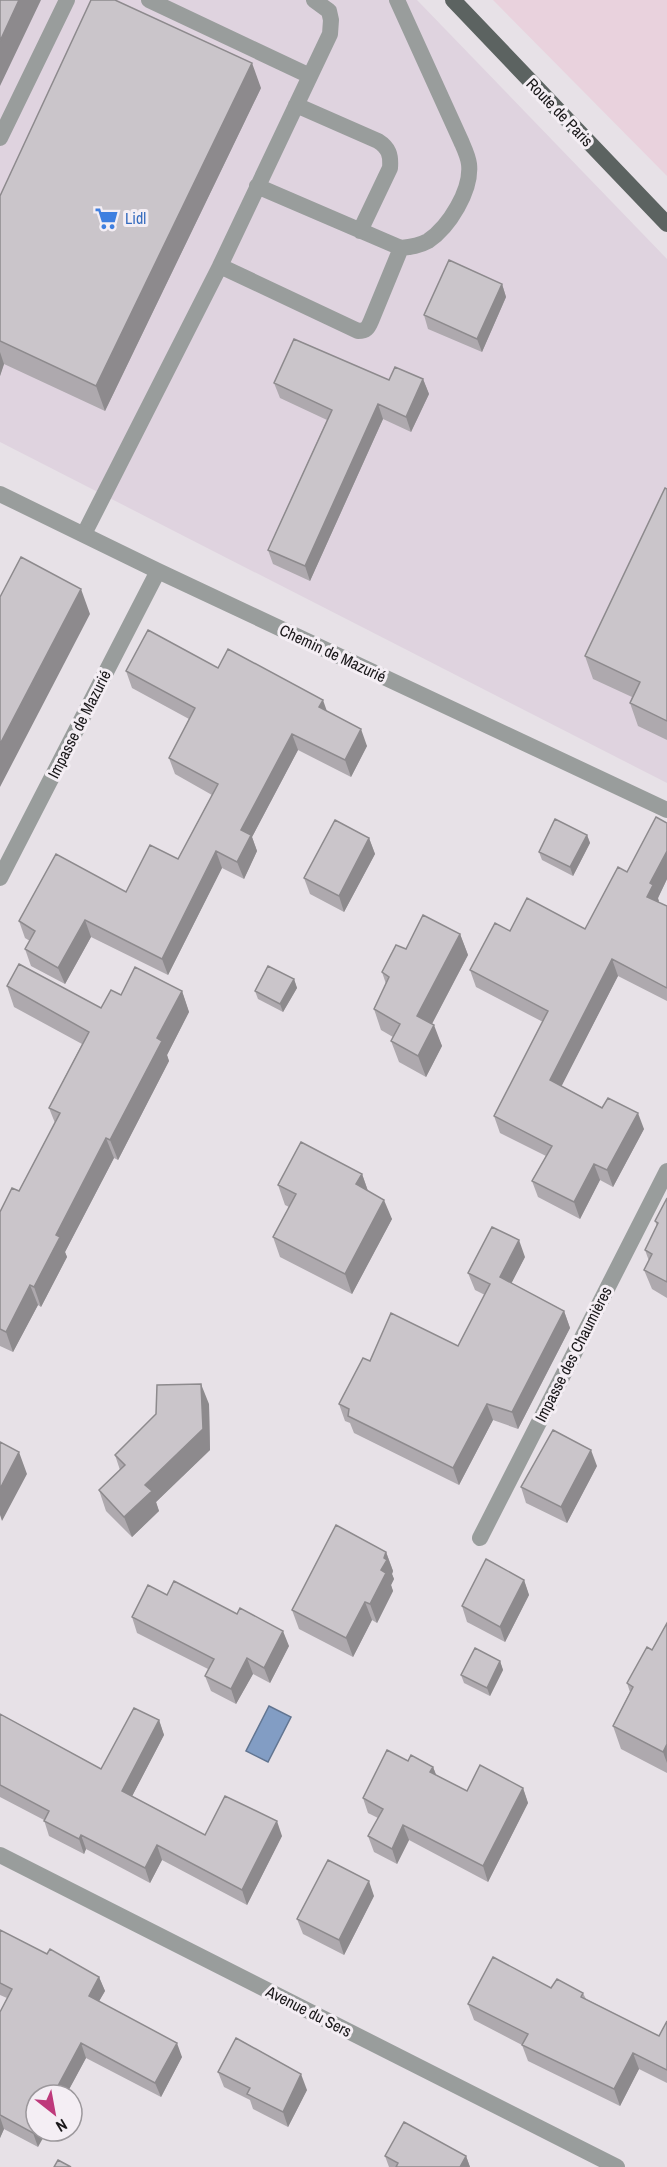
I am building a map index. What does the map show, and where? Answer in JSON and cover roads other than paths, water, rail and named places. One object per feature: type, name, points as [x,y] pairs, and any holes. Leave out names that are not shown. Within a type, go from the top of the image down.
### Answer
[{"type":"main road","name":"Route de Paris","points":[[453,0],[667,224]]},
{"type":"street","points":[[0,138],[67,0]]},
{"type":"street","points":[[149,0],[310,76]]},
{"type":"street","points":[[84,534],[220,266],[330,34],[329,11],[314,0]]},
{"type":"street","points":[[257,186],[401,248],[416,247],[426,242],[442,228],[463,194],[468,178],[469,163],[397,0]]},
{"type":"street","points":[[296,105],[378,141],[386,147],[391,157],[390,168],[360,231]]},
{"type":"street","points":[[220,266],[358,331],[363,331],[367,329],[371,321],[401,248]]},
{"type":"street","name":"Chemin de Mazurié","points":[[0,494],[158,571],[667,810]]},
{"type":"street","name":"Impasse de Mazurié","points":[[0,878],[158,571]]},
{"type":"street","name":"Impasse des Chaumières","points":[[480,1538],[667,1171]]},
{"type":"street","name":"Avenue du Sers","points":[[0,1855],[617,2167]]},
{"type":"water","points":[[269,1706],[291,1717],[268,1762],[246,1751]]},
{"type":"place","name":"Lidl","points":[[107,218]]}]
